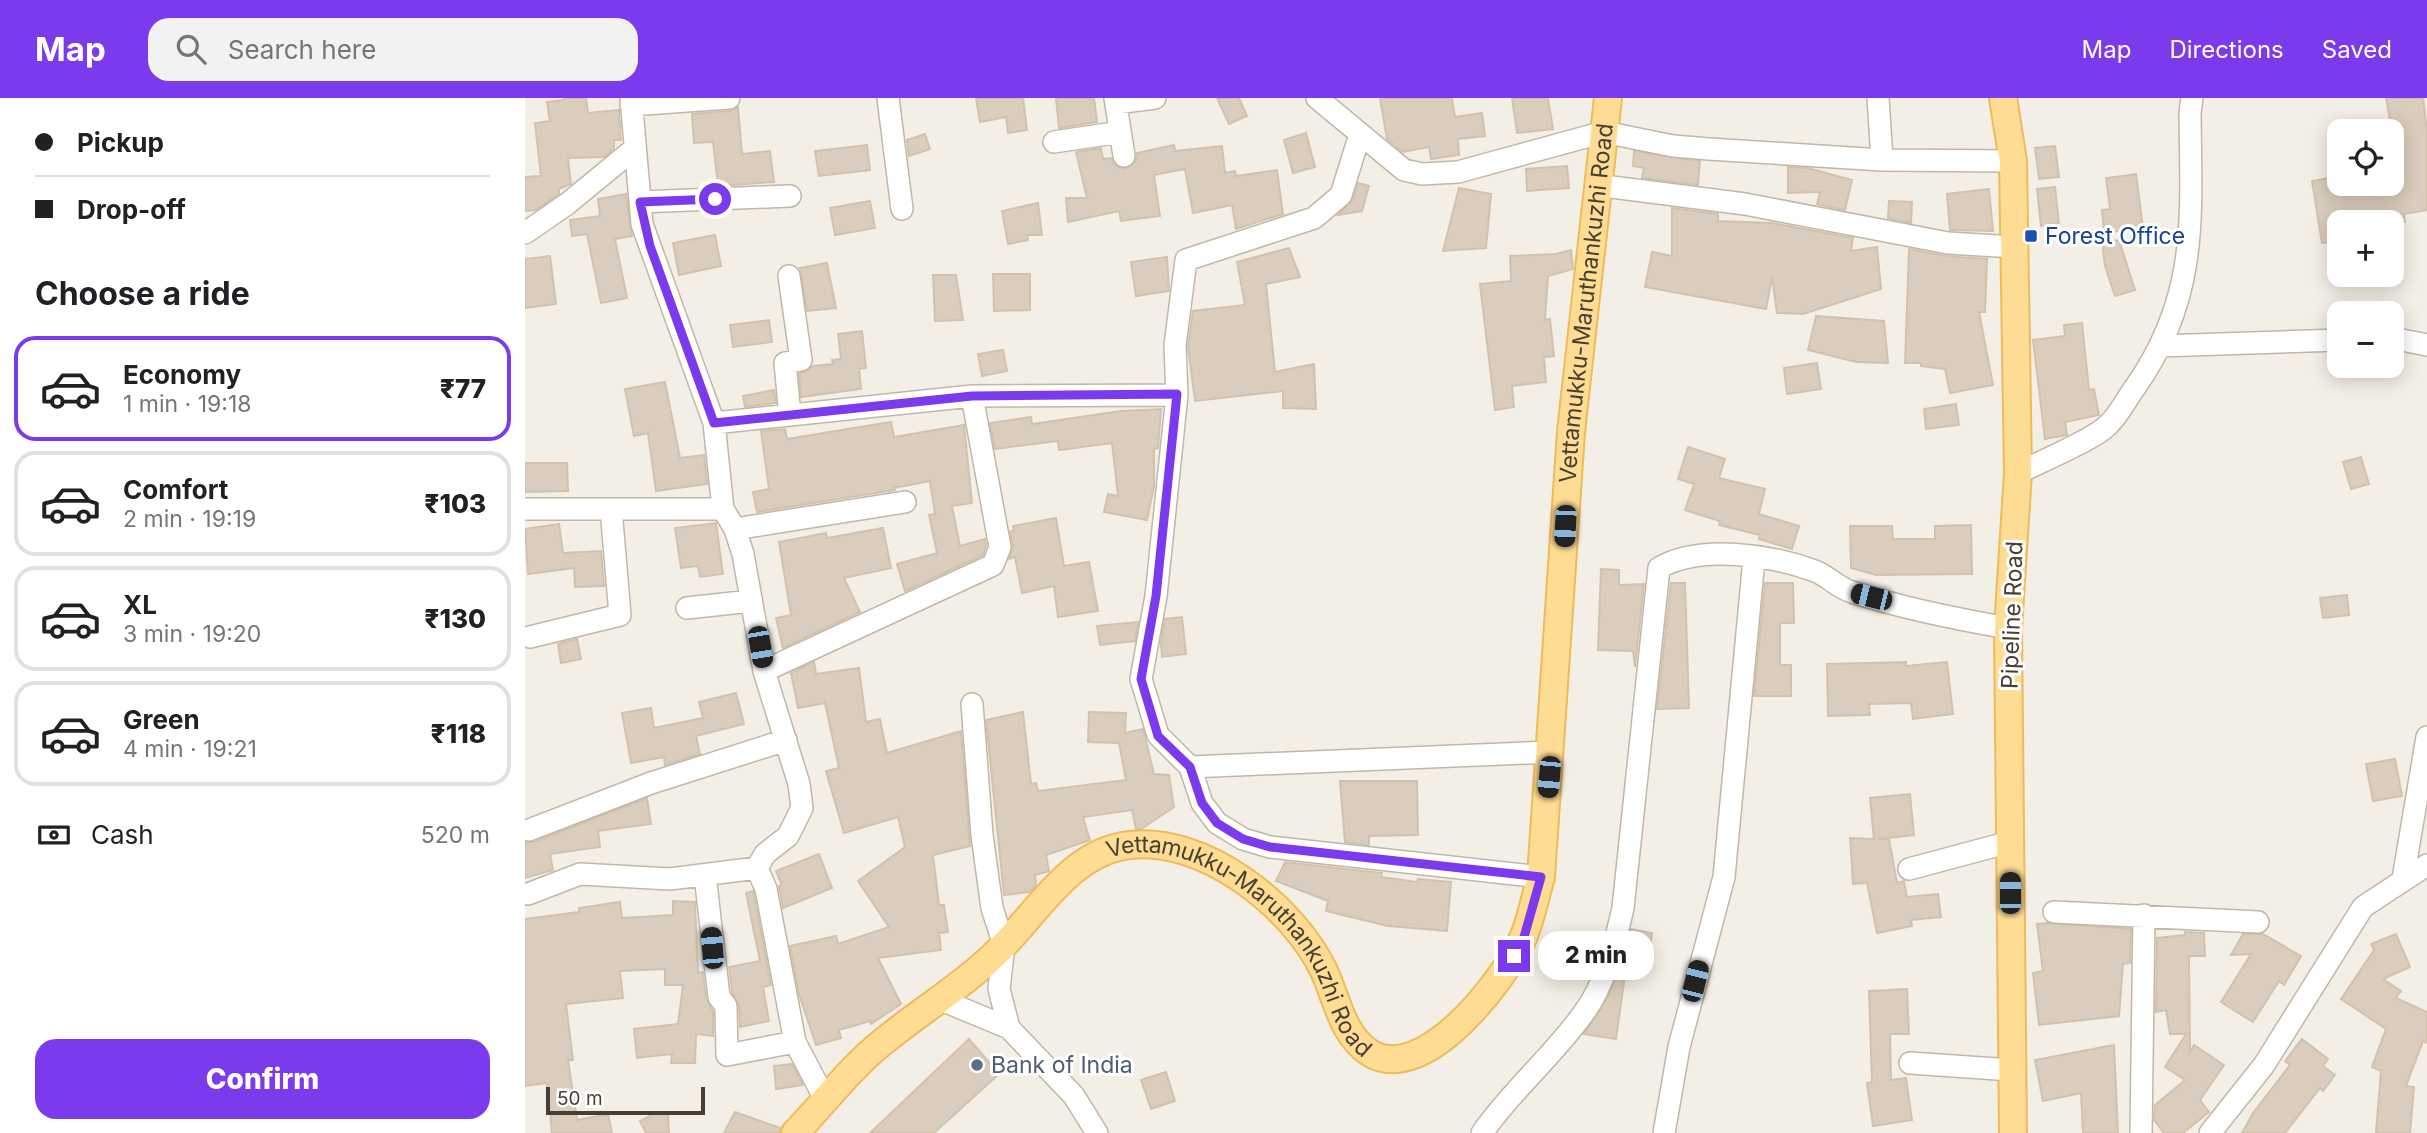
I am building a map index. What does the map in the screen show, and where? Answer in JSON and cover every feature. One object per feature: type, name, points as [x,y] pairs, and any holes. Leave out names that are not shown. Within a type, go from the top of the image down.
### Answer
[{"type":"main road","name":"Vettamukku-Maruthankuzhi Road","points":[[795,1133],[881,1043],[1004,946],[1027,916],[1098,853],[1129,845],[1162,845],[1203,855],[1245,880],[1299,932],[1323,969],[1345,1026],[1371,1053],[1398,1059],[1418,1052],[1447,1035],[1490,991],[1524,937],[1541,877],[1571,432],[1596,185],[1608,98]]},
{"type":"main road","name":"Pipeline Road","points":[[2003,98],[2013,161],[2018,473],[2008,628],[2013,1133]]},
{"type":"street","points":[[729,98],[631,101],[640,202],[650,246],[714,423],[723,509],[735,529],[764,671],[786,740],[802,808],[787,836],[765,854],[757,868]]},
{"type":"street","points":[[888,98],[902,209]]},
{"type":"street","points":[[1124,156],[1115,100],[1155,98]]},
{"type":"street","points":[[1317,98],[1404,170],[1422,174],[1458,172],[1604,132],[1673,146],[1882,160],[2013,161]]},
{"type":"street","points":[[1878,98],[1882,160]]},
{"type":"street","points":[[2018,473],[2108,426],[2160,346],[2171,323],[2186,271],[2192,232],[2192,98]]},
{"type":"street","points":[[1054,142],[1120,132]]},
{"type":"street","points":[[1360,134],[1341,195],[1314,218],[1186,260],[1175,345],[1177,394],[1156,596],[1141,679],[1158,736],[1190,767],[1202,803],[1217,823],[1243,839],[1270,847],[1541,877]]},
{"type":"street","points":[[525,233],[567,204],[634,149]]},
{"type":"street","points":[[1596,185],[1745,204],[1948,243],[2014,247]]},
{"type":"street","points":[[640,202],[790,197]]},
{"type":"street","points":[[789,276],[801,360],[785,363],[790,415]]},
{"type":"street","points":[[2160,346],[2327,340]]},
{"type":"street","points":[[2404,340],[2427,345]]},
{"type":"street","points":[[714,423],[972,396],[1177,394]]},
{"type":"street","points":[[764,671],[993,565],[1000,547],[972,396]]},
{"type":"street","points":[[735,529],[905,502]]},
{"type":"street","points":[[525,509],[723,509]]},
{"type":"street","points":[[530,637],[620,615],[611,509]]},
{"type":"street","points":[[1493,1128],[1584,1013],[1613,950],[1623,908],[1659,568],[1676,558],[1702,553],[1754,558],[1816,572],[1849,592],[1962,620],[2008,628]]},
{"type":"street","points":[[1664,1133],[1679,1046],[1724,877],[1754,558]]},
{"type":"street","points":[[687,608],[751,601]]},
{"type":"street","points":[[972,704],[992,908],[1004,946],[999,989],[1009,1028]]},
{"type":"street","points":[[2403,880],[2427,737]]},
{"type":"street","points":[[529,830],[651,783],[786,740]]},
{"type":"street","points":[[1190,767],[1551,752]]},
{"type":"street","points":[[1909,869],[2010,842]]},
{"type":"street","points":[[2210,1133],[2264,1065],[2363,907],[2427,865]]},
{"type":"street","points":[[528,894],[580,874],[670,879],[757,868]]},
{"type":"street","points":[[757,868],[766,889],[795,1042],[826,1101]]},
{"type":"street","points":[[705,875],[719,998],[726,1006],[727,1055],[795,1042]]},
{"type":"street","points":[[2054,912],[2258,922]]},
{"type":"street","points":[[2141,1133],[2144,915]]},
{"type":"street","points":[[939,999],[1009,1028],[1073,1096],[1097,1133]]},
{"type":"street","points":[[1910,1063],[2012,1070]]},
{"type":"building","points":[[564,98],[586,98],[588,113],[619,110],[621,140],[614,140],[614,148],[604,157],[568,158],[571,184],[559,189],[559,194],[536,210],[525,211],[525,177],[541,176],[535,123],[550,121],[547,102]]},
{"type":"building","points":[[976,98],[1023,98],[1027,130],[1008,133],[1006,117],[980,122]]},
{"type":"building","points":[[1056,98],[1094,98],[1097,122],[1059,128]]},
{"type":"building","points":[[1217,98],[1239,98],[1247,116],[1229,124]]},
{"type":"building","points":[[1380,98],[1452,98],[1455,117],[1482,113],[1485,136],[1458,139],[1459,155],[1431,159],[1429,147],[1403,152],[1387,139]]},
{"type":"building","points":[[1512,98],[1548,98],[1553,129],[1517,133]]},
{"type":"building","points":[[2386,98],[2423,98],[2427,130],[2427,210],[2404,214],[2404,210],[2327,210],[2327,242],[2322,243],[2312,181],[2327,178],[2327,196],[2404,196],[2404,119],[2390,119]]},
{"type":"building","points":[[738,107],[742,154],[770,151],[774,182],[718,186],[713,142],[694,143],[692,114],[730,111]]},
{"type":"building","points":[[1306,133],[1315,167],[1293,173],[1284,140]]},
{"type":"building","points":[[925,134],[930,149],[909,156],[907,140]]},
{"type":"building","points":[[867,145],[870,170],[819,176],[815,151]]},
{"type":"building","points":[[1174,145],[1175,151],[1222,146],[1225,173],[1235,171],[1236,176],[1277,170],[1283,214],[1236,229],[1232,205],[1193,213],[1185,169],[1154,175],[1160,216],[1121,221],[1119,211],[1068,222],[1066,198],[1087,198],[1076,152],[1101,148],[1103,159],[1111,158],[1114,165],[1125,169],[1136,161],[1137,153]]},
{"type":"building","points":[[2055,146],[2059,177],[2039,179],[2035,148]]},
{"type":"building","points":[[1634,151],[1700,161],[1698,185],[1642,178],[1644,168],[1633,166]]},
{"type":"building","points":[[1567,166],[1569,188],[1527,191],[1526,169]]},
{"type":"building","points":[[1788,167],[1808,168],[1852,180],[1845,210],[1817,204],[1820,192],[1788,193]]},
{"type":"building","points":[[2136,174],[2143,228],[2104,233],[2102,210],[2110,209],[2106,178]]},
{"type":"building","points":[[1358,183],[1369,186],[1362,211],[1338,215],[1353,200]]},
{"type":"building","points":[[2055,187],[2059,223],[2041,226],[2037,189]]},
{"type":"building","points":[[1459,188],[1491,194],[1486,248],[1443,251]]},
{"type":"building","points":[[1989,189],[1993,231],[1950,230],[1947,194]]},
{"type":"building","points":[[626,194],[632,236],[615,239],[627,298],[601,303],[587,234],[572,236],[570,220],[600,216],[598,199]]},
{"type":"building","points":[[870,201],[875,228],[835,235],[830,208]]},
{"type":"building","points":[[1889,201],[1912,202],[1911,223],[1888,218]]},
{"type":"building","points":[[1038,203],[1042,235],[1027,235],[1028,240],[1008,244],[1002,211]]},
{"type":"building","points":[[1672,208],[1718,214],[1718,221],[1772,223],[1853,238],[1851,251],[1877,247],[1881,289],[1803,314],[1777,313],[1772,277],[1766,309],[1645,287],[1652,252],[1672,256]]},
{"type":"building","points":[[715,235],[721,266],[679,275],[673,243]]},
{"type":"building","points":[[2119,240],[2135,290],[2115,296],[2105,266],[2102,242]]},
{"type":"building","points":[[1289,248],[1300,277],[1266,284],[1275,372],[1314,364],[1316,409],[1283,408],[1283,391],[1195,401],[1188,346],[1193,311],[1245,305],[1237,262]]},
{"type":"building","points":[[1909,249],[1946,256],[1987,259],[1985,312],[1979,312],[1993,385],[1950,393],[1945,369],[1921,366],[1921,363],[1905,363]]},
{"type":"building","points":[[1571,250],[1573,269],[1548,276],[1545,320],[1550,319],[1554,356],[1544,357],[1546,382],[1512,386],[1514,407],[1495,410],[1480,284],[1511,281],[1510,256],[1556,254]]},
{"type":"building","points":[[550,256],[556,304],[525,308],[525,259]]},
{"type":"building","points":[[1167,257],[1169,291],[1136,296],[1131,262]]},
{"type":"building","points":[[827,263],[836,308],[807,311],[800,268]]},
{"type":"building","points":[[993,274],[1030,274],[1030,310],[994,311]]},
{"type":"building","points":[[933,275],[956,275],[963,320],[935,321]]},
{"type":"building","points":[[1816,316],[1884,321],[1888,363],[1856,362],[1808,350]]},
{"type":"building","points":[[769,320],[772,342],[733,347],[730,325]]},
{"type":"building","points":[[2082,323],[2089,390],[2094,389],[2099,415],[2065,422],[2067,435],[2045,439],[2033,340],[2065,336],[2064,325]]},
{"type":"building","points":[[862,331],[866,368],[859,369],[861,389],[801,397],[799,374],[813,366],[833,364],[832,360],[841,359],[838,334]]},
{"type":"building","points":[[1003,350],[1007,371],[982,376],[978,354]]},
{"type":"building","points":[[1817,363],[1821,389],[1787,394],[1784,368]]},
{"type":"building","points":[[665,382],[680,458],[704,455],[707,484],[656,491],[648,433],[634,436],[625,389]]},
{"type":"building","points":[[774,390],[776,403],[745,407],[743,396]]},
{"type":"building","points":[[1956,404],[1959,425],[1926,429],[1924,409]]},
{"type":"building","points":[[1161,409],[1158,448],[1154,449],[1154,486],[1147,520],[1104,512],[1108,494],[1118,496],[1112,443],[1059,450],[1058,441],[995,449],[990,423],[1031,417],[1032,424],[1121,411]]},
{"type":"building","points":[[891,422],[894,437],[964,425],[972,503],[952,506],[960,546],[985,539],[986,546],[983,555],[905,591],[897,564],[937,553],[929,515],[935,514],[930,481],[894,488],[895,490],[757,512],[753,492],[769,489],[761,431],[785,429],[787,439]]},
{"type":"building","points":[[1688,447],[1725,459],[1719,478],[1765,489],[1759,514],[1799,526],[1792,549],[1759,539],[1760,535],[1719,525],[1720,521],[1685,510],[1694,484],[1678,479]]},
{"type":"building","points":[[2361,457],[2369,484],[2351,489],[2343,462]]},
{"type":"building","points":[[525,463],[567,463],[568,491],[525,492]]},
{"type":"building","points":[[1056,518],[1064,566],[1089,562],[1098,611],[1058,617],[1054,586],[1022,593],[1015,557],[1009,559],[1013,545],[1010,532],[1014,530],[1013,526]]},
{"type":"building","points":[[716,523],[723,574],[700,577],[698,566],[681,568],[675,528]]},
{"type":"building","points":[[559,524],[563,553],[601,551],[604,586],[575,587],[574,568],[528,574],[525,529]]},
{"type":"building","points":[[1971,525],[1972,574],[1876,575],[1851,568],[1850,526],[1892,526],[1893,539],[1935,539],[1935,526]]},
{"type":"building","points":[[883,528],[891,568],[844,578],[860,612],[783,648],[776,618],[791,615],[779,542],[826,533],[827,538]]},
{"type":"building","points":[[1601,569],[1619,570],[1619,585],[1644,584],[1635,667],[1633,651],[1598,650]]},
{"type":"building","points":[[1671,583],[1685,583],[1689,708],[1657,709]]},
{"type":"building","points":[[1765,583],[1793,583],[1794,623],[1780,623],[1780,665],[1791,665],[1791,696],[1754,696]]},
{"type":"building","points":[[2347,595],[2349,615],[2323,618],[2320,598]]},
{"type":"building","points":[[1182,617],[1186,654],[1162,657],[1165,619]]},
{"type":"building","points":[[1138,622],[1135,641],[1100,645],[1097,626]]},
{"type":"building","points":[[577,639],[581,659],[561,663],[558,644]]},
{"type":"building","points":[[814,662],[816,674],[859,668],[866,722],[880,719],[887,753],[961,731],[970,846],[933,855],[939,905],[944,905],[948,932],[939,933],[941,950],[878,958],[901,1004],[871,1024],[870,1021],[839,1030],[841,1038],[816,1045],[799,994],[790,946],[836,936],[838,944],[889,927],[858,881],[905,847],[898,817],[844,833],[826,771],[839,768],[825,703],[798,708],[791,673]]},
{"type":"building","points":[[1906,662],[1906,666],[1947,662],[1953,714],[1913,719],[1911,703],[1869,704],[1870,715],[1828,716],[1827,664]]},
{"type":"building","points":[[736,693],[744,724],[696,736],[700,754],[665,765],[664,757],[631,763],[622,713],[651,708],[654,728],[703,718],[699,702]]},
{"type":"building","points":[[1023,712],[1031,784],[1036,783],[1038,791],[1126,780],[1119,743],[1088,742],[1089,712],[1126,713],[1125,733],[1143,729],[1154,774],[1169,775],[1174,807],[1141,829],[1136,829],[1132,810],[1083,817],[1090,840],[1046,855],[1049,871],[1035,875],[1036,885],[1030,892],[1004,895],[986,720]]},
{"type":"building","points":[[2395,759],[2402,796],[2373,801],[2366,764]]},
{"type":"building","points":[[1340,781],[1417,781],[1418,835],[1369,836],[1369,845],[1345,842]]},
{"type":"building","points":[[1910,794],[1914,835],[1878,839],[1889,839],[1897,883],[1904,881],[1907,897],[1938,894],[1941,917],[1911,920],[1912,926],[1877,933],[1867,883],[1853,884],[1850,838],[1874,839],[1870,798]]},
{"type":"building","points":[[647,798],[651,824],[598,831],[600,847],[550,854],[553,870],[525,878],[525,842],[534,842]]},
{"type":"building","points":[[819,854],[832,888],[783,908],[779,886],[782,885],[776,871]]},
{"type":"building","points":[[1285,862],[1382,873],[1381,877],[1417,882],[1418,879],[1451,882],[1447,931],[1388,926],[1326,911],[1328,901],[1276,881]]},
{"type":"building","points":[[753,891],[771,985],[763,987],[769,1021],[740,1027],[739,1006],[732,992],[729,967],[760,961],[746,893]]},
{"type":"building","points":[[673,901],[695,902],[698,973],[703,972],[706,999],[713,1011],[713,1036],[696,1034],[695,1063],[671,1063],[672,1054],[637,1058],[634,1029],[678,1024],[683,985],[665,985],[665,969],[620,971],[623,998],[566,1004],[573,1060],[568,1060],[577,1120],[608,1114],[612,1133],[552,1133],[547,1083],[525,1086],[525,919],[579,912],[579,908],[620,902],[622,918],[673,915]]},
{"type":"building","points":[[2037,924],[2131,929],[2130,963],[2123,964],[2119,1016],[2039,1025],[2033,973],[2043,971]]},
{"type":"building","points":[[1631,929],[1652,933],[1647,971],[1626,968],[1616,1039],[1584,1034],[1609,995]]},
{"type":"building","points":[[2185,932],[2204,933],[2205,956],[2189,956],[2190,1052],[2194,1045],[2224,1065],[2200,1100],[2209,1112],[2183,1133],[2164,1133],[2154,1120],[2155,1105],[2185,1080],[2165,1067],[2186,1034],[2170,1034],[2166,1010],[2156,1012],[2157,938],[2185,935]]},
{"type":"building","points":[[2243,934],[2263,934],[2301,956],[2284,985],[2279,981],[2253,1022],[2221,1002],[2251,954],[2231,955]]},
{"type":"building","points":[[2396,934],[2410,967],[2383,979],[2401,991],[2396,998],[2427,1012],[2427,1043],[2423,1041],[2406,1086],[2414,1087],[2410,1133],[2376,1133],[2381,1071],[2372,1067],[2386,1029],[2341,999],[2374,950],[2371,944]]},
{"type":"building","points":[[1907,989],[1909,1034],[1890,1034],[1891,1080],[1906,1078],[1912,1120],[1873,1126],[1867,1083],[1872,1082],[1869,991]]},
{"type":"building","points":[[969,1039],[999,1074],[934,1133],[870,1133]]},
{"type":"building","points":[[2302,1039],[2328,1059],[2323,1066],[2335,1075],[2323,1091],[2320,1088],[2285,1133],[2242,1133],[2253,1113],[2290,1065],[2285,1061]]},
{"type":"building","points":[[2114,1045],[2118,1133],[2083,1133],[2081,1093],[2043,1101],[2035,1060]]},
{"type":"building","points":[[792,1064],[803,1085],[776,1089],[774,1066]]},
{"type":"building","points":[[1166,1072],[1175,1101],[1151,1109],[1141,1080]]},
{"type":"building","points":[[735,1112],[780,1128],[780,1133],[724,1133]]},
{"type":"building","points":[[668,1113],[669,1133],[646,1133],[640,1121],[654,1114]]},
{"type":"place","name":"Forest Office","points":[[2031,236]]},
{"type":"place","name":"Bank of India","points":[[977,1065]]},
{"type":"route","points":[[715,199],[640,202],[642,224],[714,423],[972,396],[1177,394],[1156,596],[1141,679],[1158,736],[1190,767],[1202,803],[1217,823],[1243,839],[1270,847],[1541,877],[1524,937],[1514,956]]}]
